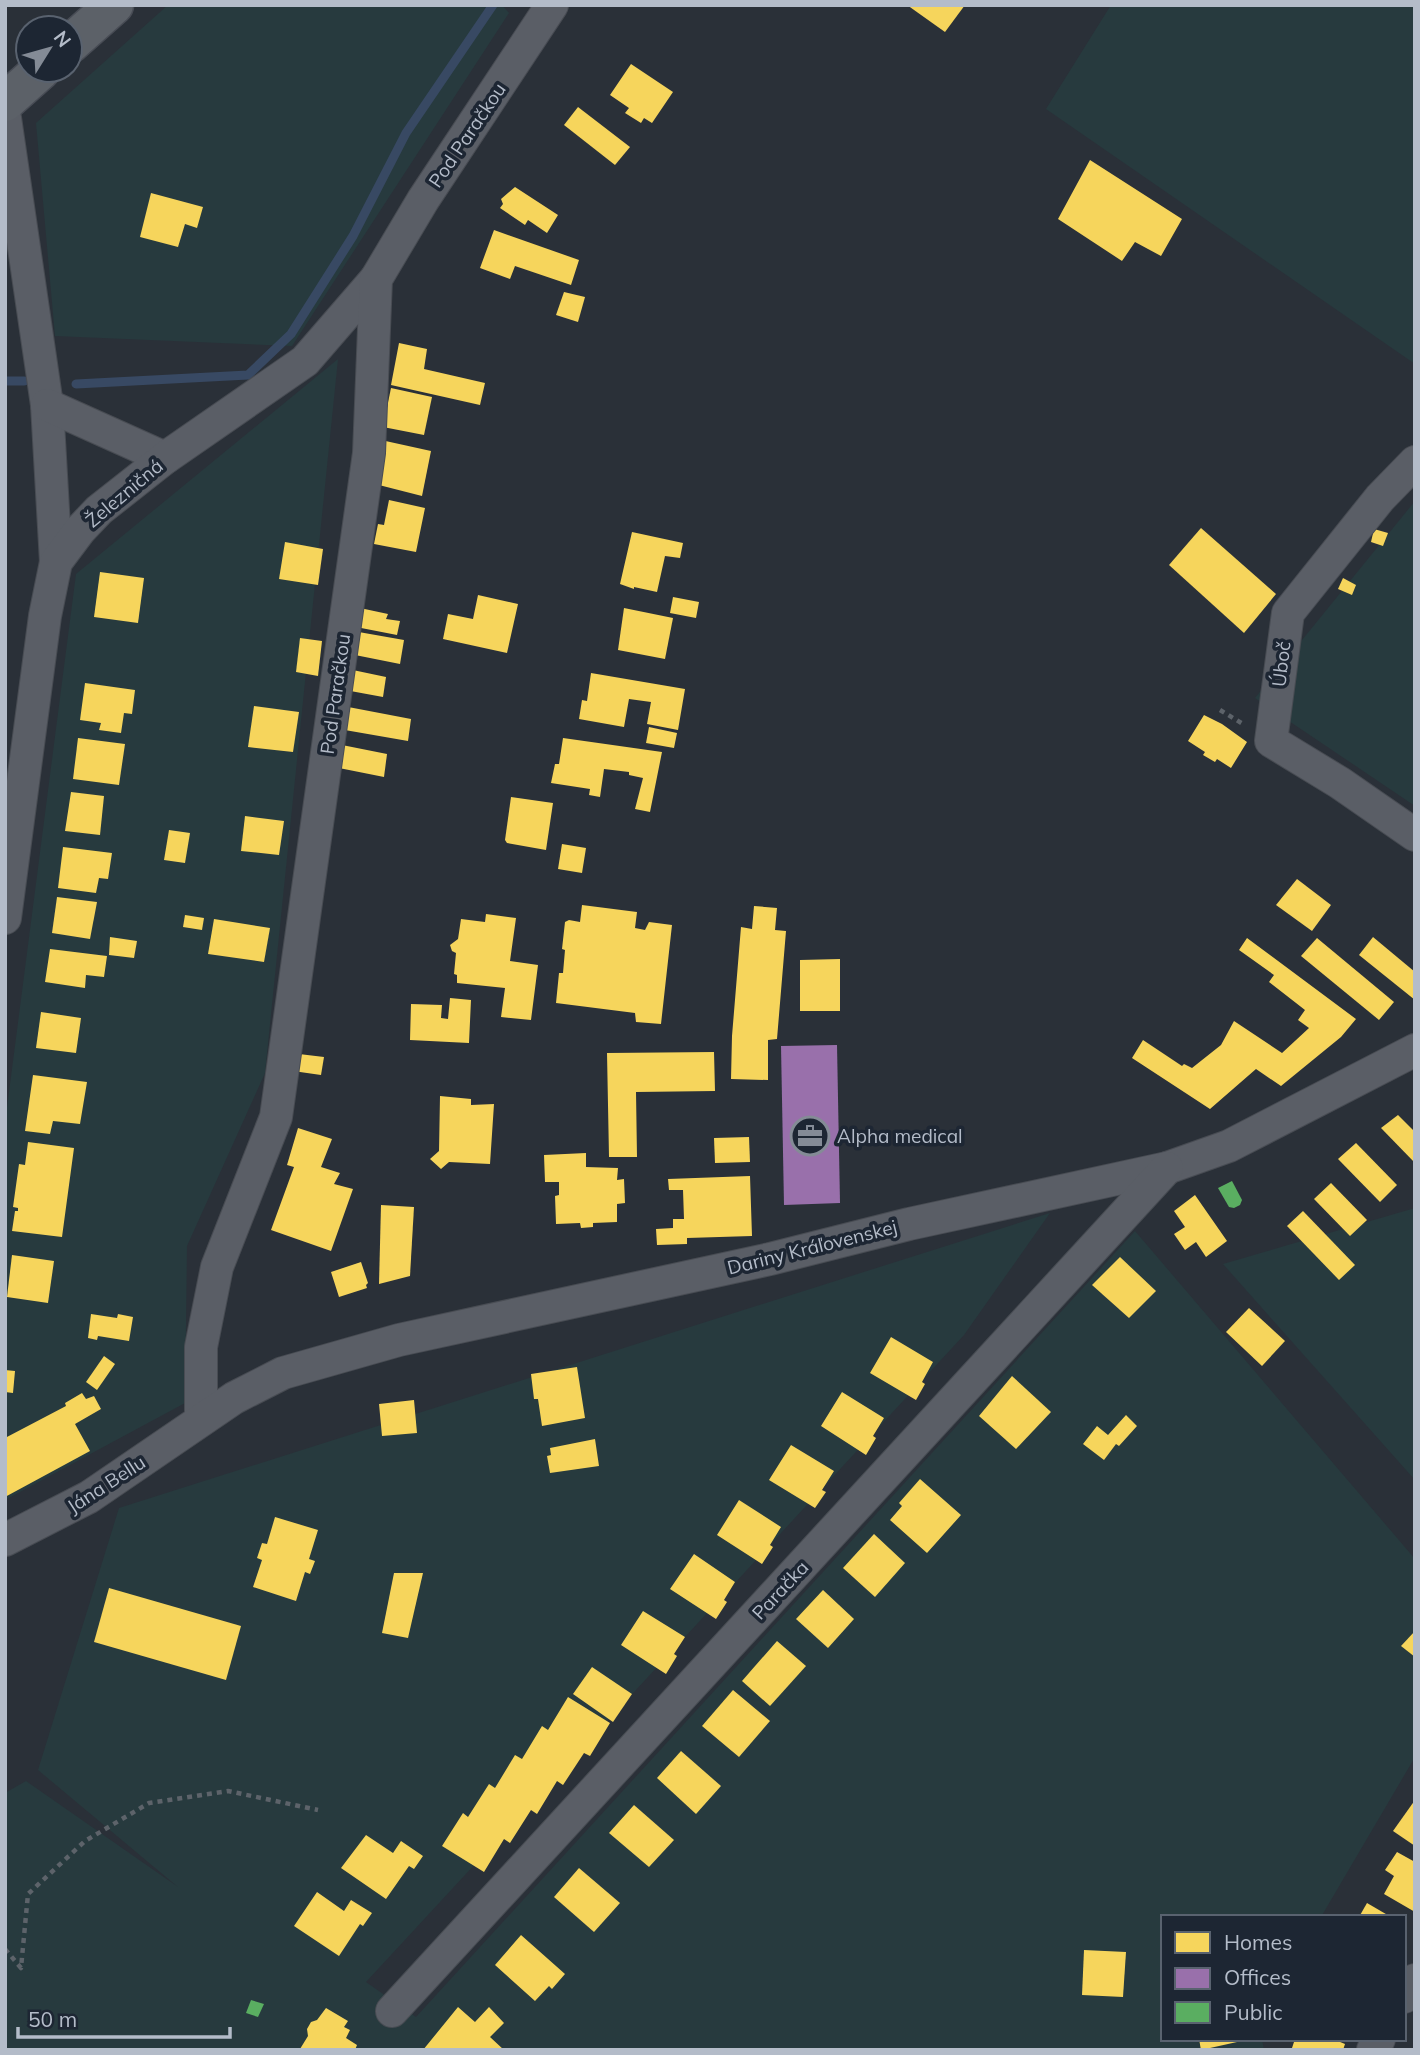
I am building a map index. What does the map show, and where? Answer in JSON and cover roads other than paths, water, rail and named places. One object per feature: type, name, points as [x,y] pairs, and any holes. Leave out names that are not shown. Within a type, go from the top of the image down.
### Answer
[{"type":"main road","points":[[84,32],[114,5]]},
{"type":"main road","points":[[5,103],[26,84]]},
{"type":"street","name":"Pod Paračkou","points":[[201,1420],[201,1347],[216,1266],[276,1117],[369,453],[376,279],[423,200],[556,9]]},
{"type":"street","points":[[5,118],[47,405],[56,562]]},
{"type":"street","name":"Železničná","points":[[5,918],[45,616],[56,562],[99,510],[165,458],[305,361],[376,279]]},
{"type":"street","points":[[47,405],[165,458]]},
{"type":"street","name":"Úboč","points":[[1415,462],[1380,498],[1287,613],[1271,741],[1340,783],[1415,835]]},
{"type":"street","name":"Dariny Kráľovenskej","points":[[201,1420],[234,1398],[284,1373],[399,1340],[1167,1168],[1229,1146],[1415,1050]]},
{"type":"street","name":"Paračka","points":[[392,2011],[1167,1168]]},
{"type":"street","name":"Jána Bellu","points":[[5,1540],[89,1497],[201,1420]]},
{"type":"waterway","points":[[76,384],[248,375],[291,334],[353,236],[406,133],[493,5]]},
{"type":"waterway","points":[[5,381],[24,381]]},
{"type":"place","name":"Alpha medical","points":[[810,1136]]}]
